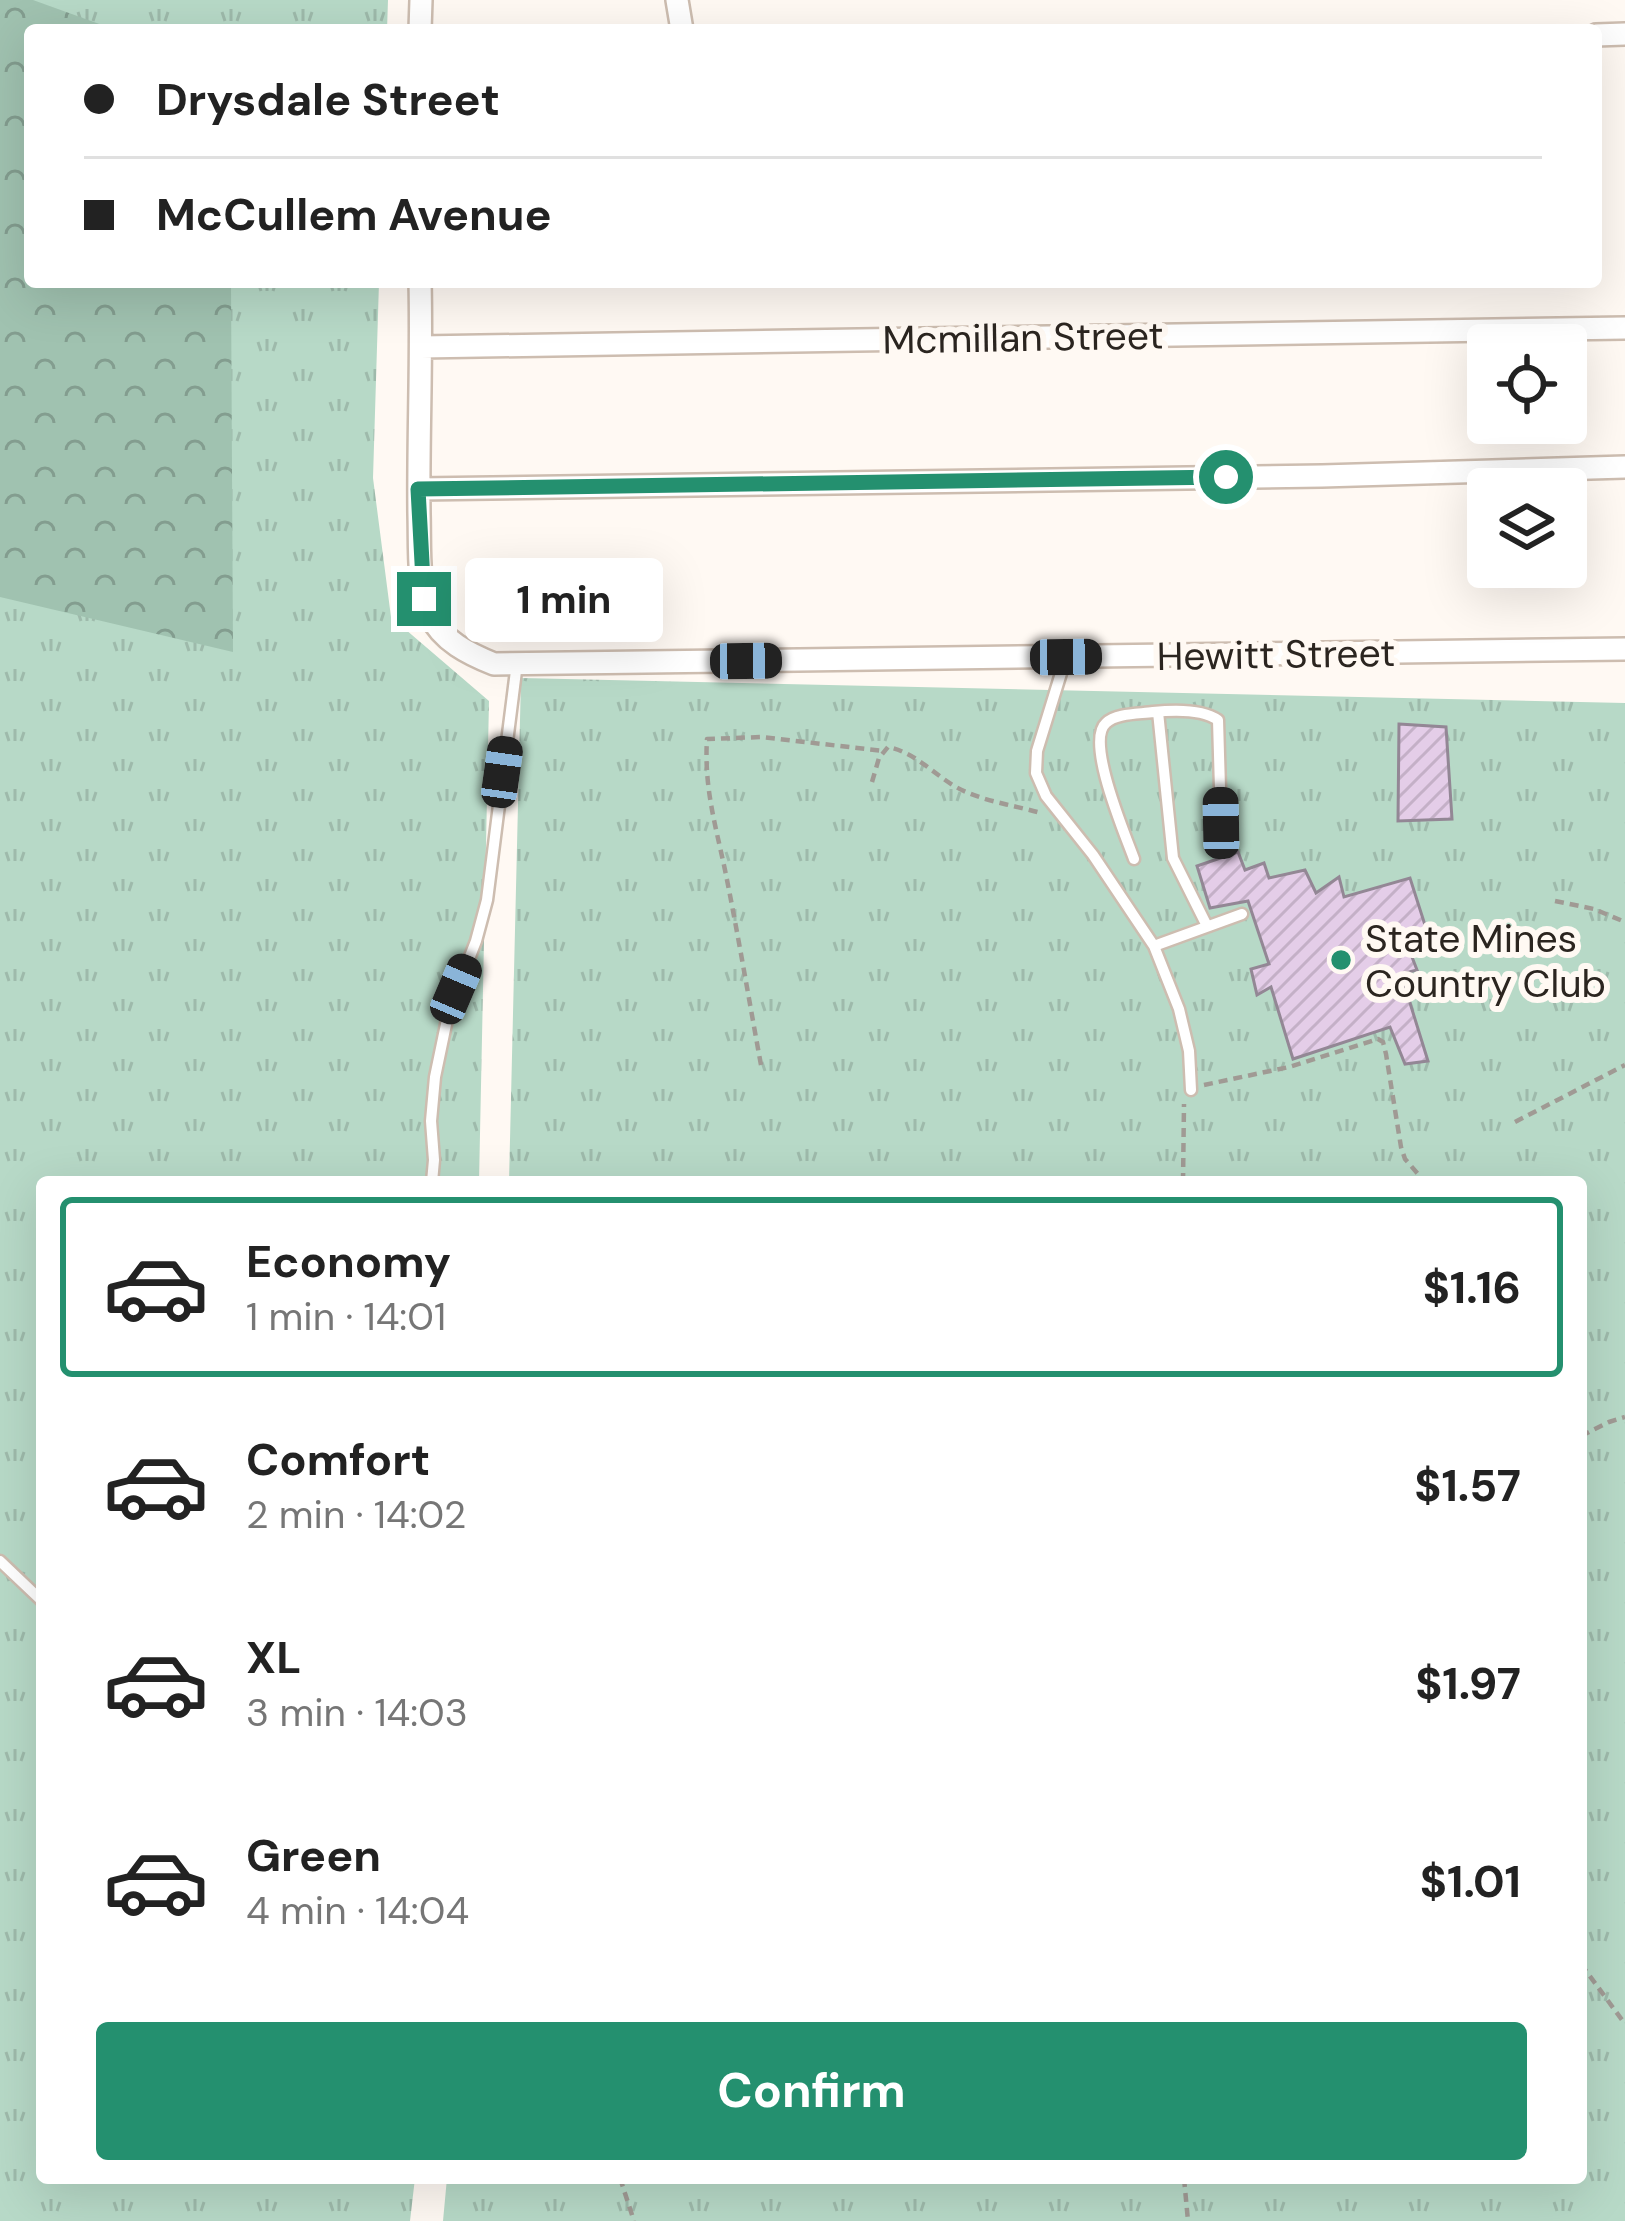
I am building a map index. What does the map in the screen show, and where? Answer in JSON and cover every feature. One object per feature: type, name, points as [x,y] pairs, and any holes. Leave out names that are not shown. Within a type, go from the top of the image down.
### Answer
[{"type":"street","points":[[420,288],[418,489],[424,599],[432,619],[466,652],[506,664]]},
{"type":"street","name":"Mcmillan Street","points":[[422,347],[1625,328]]},
{"type":"street","points":[[418,489],[1625,467]]},
{"type":"street","name":"Hewitt Street","points":[[506,664],[1625,649]]},
{"type":"lane","points":[[1066,657],[1037,751],[1036,773],[1046,796],[1093,855],[1154,946],[1190,1051],[1191,1090]]},
{"type":"lane","points":[[433,1176],[435,1077],[449,1010],[487,900],[506,664]]},
{"type":"lane","points":[[1158,712],[1172,858],[1208,926]]},
{"type":"lane","points":[[1134,859],[1103,767],[1098,737],[1105,724],[1117,717],[1208,713],[1218,720],[1221,823]]},
{"type":"lane","points":[[1154,946],[1241,914]]},
{"type":"lane","points":[[0,1562],[36,1595]]},
{"type":"path","points":[[761,1065],[710,806],[707,739],[761,737],[883,751]]},
{"type":"path","points":[[872,782],[883,751],[895,747],[970,794],[1064,819]]},
{"type":"path","points":[[1555,902],[1594,909],[1625,922]]},
{"type":"path","points":[[1183,1176],[1184,1102],[1191,1090],[1378,1039],[1383,1042],[1405,1159],[1420,1176]]},
{"type":"path","points":[[1515,1121],[1625,1065]]},
{"type":"path","points":[[1587,1433],[1625,1418]]},
{"type":"path","points":[[1587,1972],[1625,2024]]},
{"type":"path","points":[[622,2184],[634,2221]]},
{"type":"path","points":[[1185,2184],[1188,2221]]},
{"type":"green space","points":[[0,0],[388,0],[387,24],[24,24],[24,288],[379,288],[373,478],[391,617],[489,701],[479,1176],[36,1176],[36,2184],[414,2184],[410,2221],[0,2221]]},
{"type":"green space","points":[[0,0],[33,0],[99,24],[24,24],[24,288],[231,288],[233,652],[0,597]]},
{"type":"green space","points":[[521,678],[1625,703],[1625,2221],[443,2221],[446,2184],[1587,2184],[1587,1176],[509,1176]]},
{"type":"building","points":[[1399,724],[1446,727],[1452,819],[1398,821]]},
{"type":"building","name":"State Mines Country Club","points":[[1238,852],[1245,870],[1264,863],[1269,878],[1305,870],[1316,893],[1339,877],[1344,897],[1410,878],[1432,947],[1412,957],[1417,970],[1401,974],[1428,1061],[1405,1064],[1390,1027],[1293,1059],[1271,987],[1257,995],[1251,969],[1269,964],[1248,901],[1210,908],[1197,866]]},
{"type":"place","name":"State Mines Country Club","points":[[1341,960]]},
{"type":"route","points":[[424,599],[418,489],[1226,477]]}]
